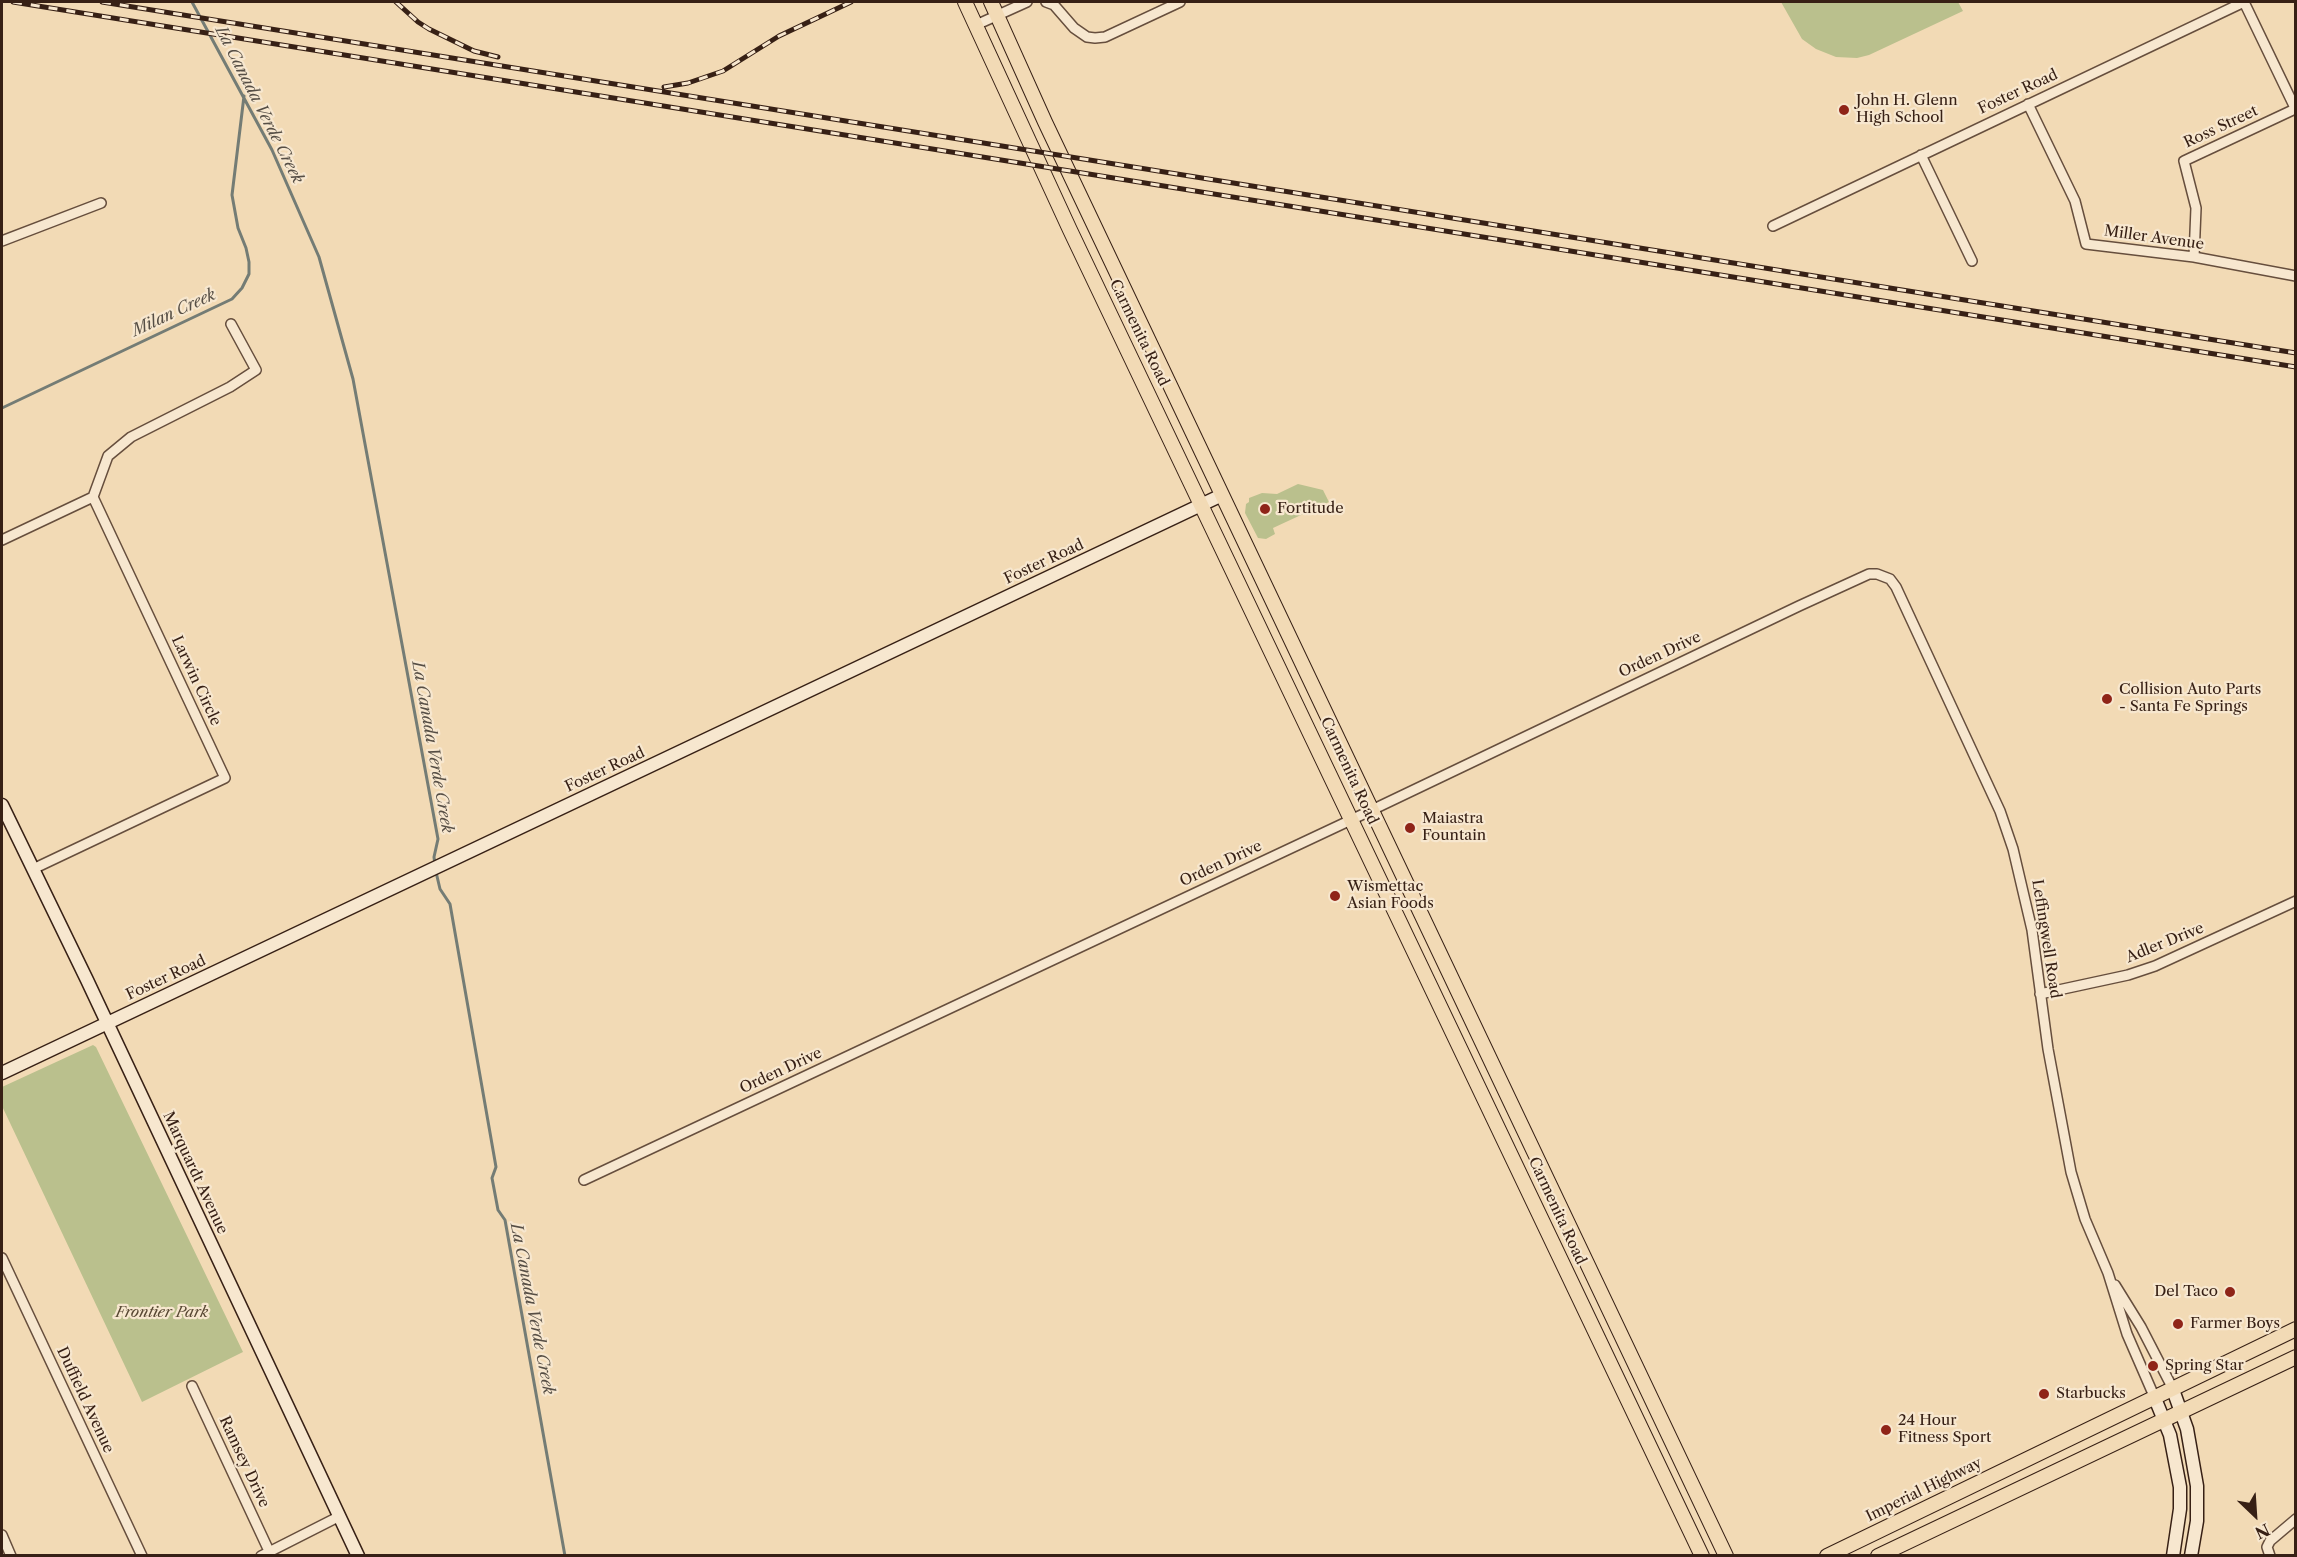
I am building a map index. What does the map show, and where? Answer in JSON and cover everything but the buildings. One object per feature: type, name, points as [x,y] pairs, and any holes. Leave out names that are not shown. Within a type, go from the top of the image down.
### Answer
[{"type":"main road","name":"Carmenita Road","points":[[966,2],[1070,230],[1203,504],[1702,1556]]},
{"type":"main road","name":"Carmenita Road","points":[[991,2],[1045,122],[1726,1556]]},
{"type":"main road","points":[[1472,1070],[1492,1061]]},
{"type":"main road","name":"Imperial Highway","points":[[1827,1556],[2295,1329]]},
{"type":"main road","points":[[1878,1556],[2295,1357]]},
{"type":"street","points":[[976,25],[1027,2]]},
{"type":"street","points":[[1046,2],[1054,5],[1074,28],[1087,37],[1095,38],[1105,37],[1180,2]]},
{"type":"street","points":[[2244,2],[2295,109]]},
{"type":"street","name":"Foster Road","points":[[1773,226],[2244,2]]},
{"type":"street","name":"Miller Avenue","points":[[2028,104],[2075,201],[2086,244],[2194,257],[2295,276]]},
{"type":"street","name":"Ross Street","points":[[2194,257],[2196,208],[2184,161],[2295,109]]},
{"type":"street","points":[[1922,155],[1972,261]]},
{"type":"street","points":[[2,242],[101,203]]},
{"type":"street","points":[[2,540],[93,497],[108,456],[131,437],[230,387],[256,370],[231,324]]},
{"type":"street","name":"Foster Road","points":[[2,1073],[1222,495]]},
{"type":"street","name":"Larwin Circle","points":[[33,869],[225,778],[93,497]]},
{"type":"street","name":"Orden Drive","points":[[584,1180],[1869,574]]},
{"type":"street","name":"Leffingwell Road","points":[[1869,574],[1883,575],[1896,587],[2000,811],[2013,849],[2027,901],[2063,1138],[2071,1172],[2085,1219],[2108,1273],[2127,1334],[2170,1436],[2180,1487],[2180,1509],[2173,1556]]},
{"type":"street","name":"Marquardt Avenue","points":[[2,805],[358,1556]]},
{"type":"street","name":"Adler Drive","points":[[2040,994],[2128,975],[2155,966],[2295,901]]},
{"type":"street","name":"Duffield Avenue","points":[[2,1258],[142,1556]]},
{"type":"street","name":"Leffingwell Road","points":[[2108,1273],[2141,1327],[2172,1387],[2191,1444],[2198,1497],[2192,1556]]},
{"type":"street","name":"Ramsey Drive","points":[[192,1386],[265,1553]]},
{"type":"street","points":[[265,1553],[340,1516]]},
{"type":"street","points":[[2270,1556],[2267,1547],[2270,1541],[2295,1519]]},
{"type":"street","points":[[2,1535],[11,1556]]},
{"type":"green space","points":[[1781,2],[1958,2],[1963,11],[1869,55],[1857,58],[1836,57],[1816,49],[1802,39]]},
{"type":"green space","points":[[1298,484],[1323,490],[1329,502],[1273,528],[1275,534],[1266,539],[1258,538],[1245,513],[1249,498],[1262,493],[1277,494]]},
{"type":"green space","name":"Frontier Park","points":[[93,1045],[96,1047],[243,1352],[142,1402],[2,1106],[2,1087]]},
{"type":"waterway","name":"La Canada Verde Creek","points":[[192,2],[272,150],[319,257],[353,379],[438,839],[434,857],[435,865]]},
{"type":"waterway","name":"Milan Creek","points":[[2,408],[232,299],[242,288],[249,274],[249,262],[238,228],[232,195],[244,96]]},
{"type":"waterway","name":"La Canada Verde Creek","points":[[436,872],[440,889],[450,904],[496,1167],[492,1178],[498,1210],[505,1220],[565,1556]]},
{"type":"railway","points":[[13,2],[2296,367]]},
{"type":"railway","points":[[102,2],[2296,353]]},
{"type":"railway","points":[[396,2],[429,29],[474,51],[498,57]]},
{"type":"railway","points":[[664,87],[688,83],[723,71],[779,36],[851,2]]},
{"type":"place","name":"John H. Glenn High School","points":[[1844,110]]},
{"type":"place","name":"Fortitude","points":[[1265,509]]},
{"type":"place","name":"Collision Auto Parts - Santa Fe Springs","points":[[2107,699]]},
{"type":"place","name":"Maiastra Fountain","points":[[1410,828]]},
{"type":"place","name":"Wismettac Asian Foods","points":[[1335,896]]},
{"type":"place","name":"Del Taco","points":[[2230,1292]]},
{"type":"place","name":"Farmer Boys","points":[[2178,1324]]},
{"type":"place","name":"Spring Star","points":[[2153,1366]]},
{"type":"place","name":"Starbucks","points":[[2044,1394]]},
{"type":"place","name":"24 Hour Fitness Sport","points":[[1886,1430]]}]
